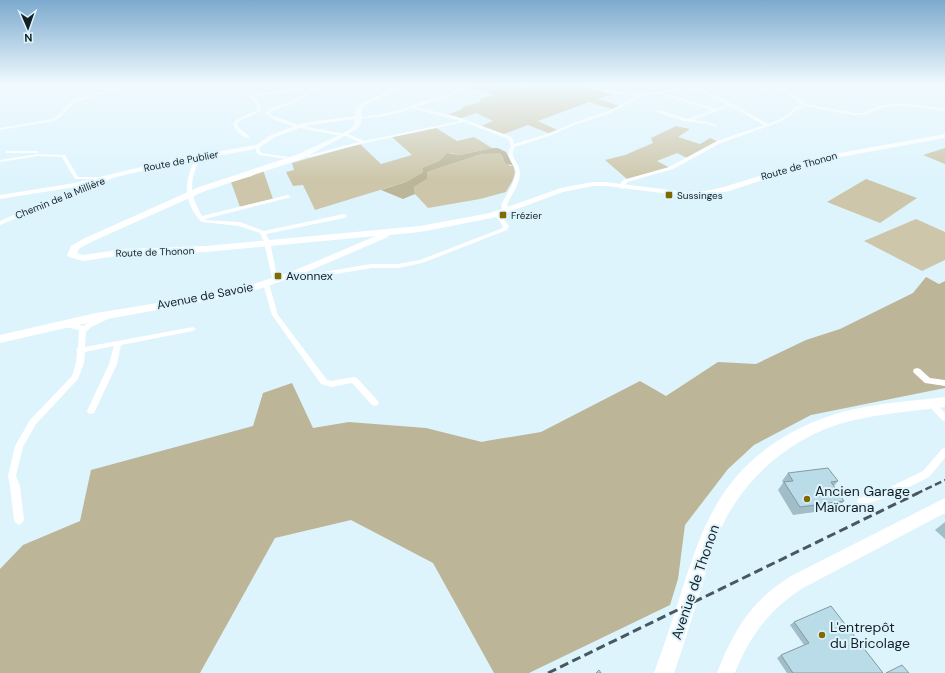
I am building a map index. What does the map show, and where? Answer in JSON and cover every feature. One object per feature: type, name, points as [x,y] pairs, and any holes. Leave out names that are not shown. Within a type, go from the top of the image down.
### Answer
[{"type":"main road","name":"Avenue de Thonon","points":[[664,673],[704,550],[719,516],[736,488],[757,466],[768,456],[805,432],[832,421],[878,411],[938,403]]},
{"type":"street","points":[[0,129],[52,120],[59,116]]},
{"type":"street","points":[[247,116],[237,121],[235,124],[236,128],[248,137]]},
{"type":"street","points":[[271,116],[298,126],[344,135],[362,142]]},
{"type":"street","points":[[359,117],[367,116]]},
{"type":"street","points":[[448,116],[510,138],[529,141]]},
{"type":"street","points":[[506,211],[504,205],[517,175],[516,167],[509,153],[513,146],[551,134],[596,116]]},
{"type":"street","points":[[675,116],[716,126]]},
{"type":"street","points":[[687,120],[697,116]]},
{"type":"street","points":[[751,116],[767,125]]},
{"type":"street","points":[[622,187],[625,181],[669,169],[719,142],[783,119],[786,116]]},
{"type":"street","name":"Route de Publier","points":[[0,197],[71,186],[198,157],[258,146],[270,137],[311,122],[359,117]]},
{"type":"street","name":"Route de Thonon","points":[[359,117],[356,126],[344,135],[298,158],[232,178],[190,194],[86,241],[75,248],[72,255],[83,258],[124,252],[194,250],[404,230],[454,223],[497,214],[557,191],[601,184],[689,194],[714,192],[823,158],[858,151],[915,143],[945,136]]},
{"type":"street","points":[[258,146],[258,152],[261,154],[298,158],[462,120]]},
{"type":"street","points":[[510,138],[513,146]]},
{"type":"street","points":[[8,152],[40,152],[63,156],[76,177],[82,179],[102,178]]},
{"type":"street","points":[[0,161],[38,155],[63,156]]},
{"type":"street","points":[[198,157],[190,175],[190,194],[201,218],[208,222],[240,224],[264,234],[344,216]]},
{"type":"street","name":"Chemin de la Millière","points":[[0,223],[120,174]]},
{"type":"street","points":[[201,218],[288,197]]},
{"type":"street","points":[[274,279],[294,279],[371,266],[398,266],[425,260],[506,230],[506,226],[497,214]]},
{"type":"street","name":"Avenue de Savoie","points":[[0,339],[114,314],[207,298],[274,279],[360,246],[386,234],[404,230]]},
{"type":"street","points":[[264,234],[274,279],[275,315],[324,382],[331,384],[354,380],[375,403]]},
{"type":"street","points":[[334,237],[346,239],[360,246],[366,239],[356,234]]},
{"type":"street","points":[[19,520],[15,486],[12,476],[19,446],[33,422],[75,377],[80,363],[80,350],[84,330],[93,323],[114,314]]},
{"type":"street","points":[[59,325],[81,327],[84,330]]},
{"type":"street","points":[[80,350],[193,329]]},
{"type":"street","points":[[91,411],[113,364],[118,344]]},
{"type":"street","points":[[917,371],[928,381],[945,383]]},
{"type":"street","points":[[938,403],[945,418]]},
{"type":"street","points":[[862,501],[888,493],[926,474],[945,452]]},
{"type":"street","points":[[726,673],[736,647],[750,623],[776,596],[797,582],[945,505]]},
{"type":"shaded area","points":[[450,116],[466,116],[458,119]]},
{"type":"shaded area","points":[[483,116],[550,116],[538,121],[559,131],[551,134],[528,125],[501,135],[479,127],[493,121]]},
{"type":"shaded area","points":[[676,126],[690,129],[678,137],[700,144],[710,138],[719,142],[689,159],[677,153],[657,161],[670,168],[627,179],[605,160],[625,155],[653,143],[651,138]]},
{"type":"shaded area","points":[[436,128],[457,141],[474,137],[492,148],[460,155],[451,153],[446,154],[439,161],[422,168],[423,172],[406,182],[315,210],[303,185],[293,186],[286,172],[294,170],[292,163],[360,144],[381,164],[412,155],[392,137]]},
{"type":"shaded area","points":[[498,148],[506,152],[513,165],[506,164],[500,153],[482,154],[427,172],[427,179],[414,187],[415,194],[403,199],[381,190],[406,182],[423,172],[422,168],[439,161],[447,153],[460,155]]},
{"type":"shaded area","points":[[945,148],[945,164],[923,155]]},
{"type":"shaded area","points":[[495,152],[500,153],[503,159],[510,166],[513,165],[515,172],[506,192],[480,199],[428,208],[415,194],[414,187],[427,179],[427,172],[482,154]]},
{"type":"shaded area","points":[[263,170],[273,199],[240,207],[231,182],[252,176],[252,174]]},
{"type":"shaded area","points":[[866,179],[917,198],[880,223],[827,202]]},
{"type":"shaded area","points":[[916,219],[945,232],[945,260],[922,271],[864,241]]},
{"type":"shaded area","points":[[926,277],[939,284],[945,281],[945,388],[811,415],[754,445],[728,469],[685,525],[678,579],[670,605],[529,673],[494,673],[433,563],[351,520],[275,538],[200,673],[0,673],[0,569],[23,545],[80,521],[91,470],[253,426],[263,393],[292,383],[313,428],[349,422],[426,428],[482,442],[541,432],[640,381],[666,396],[718,362],[756,364],[806,340],[840,329],[913,293]]},
{"type":"building","name":"Ancien Garage Maïorana","points":[[828,468],[838,481],[831,482],[844,501],[800,507],[784,482],[793,481],[788,473]]},
{"type":"building","name":"L'entrepôt du Bricolage","points":[[831,606],[883,673],[793,673],[781,655],[809,643],[794,622]]},
{"type":"building","points":[[902,665],[909,673],[886,673]]},
{"type":"railway","points":[[916,494],[945,480]]},
{"type":"railway","points":[[548,673],[918,493]]},
{"type":"place","name":"Sussinges","points":[[669,195]]},
{"type":"place","name":"Frézier","points":[[503,215]]},
{"type":"place","name":"Avonnex","points":[[278,276]]},
{"type":"place","name":"Ancien Garage Maïorana","points":[[807,499]]},
{"type":"place","name":"L'entrepôt du Bricolage","points":[[822,635]]}]
